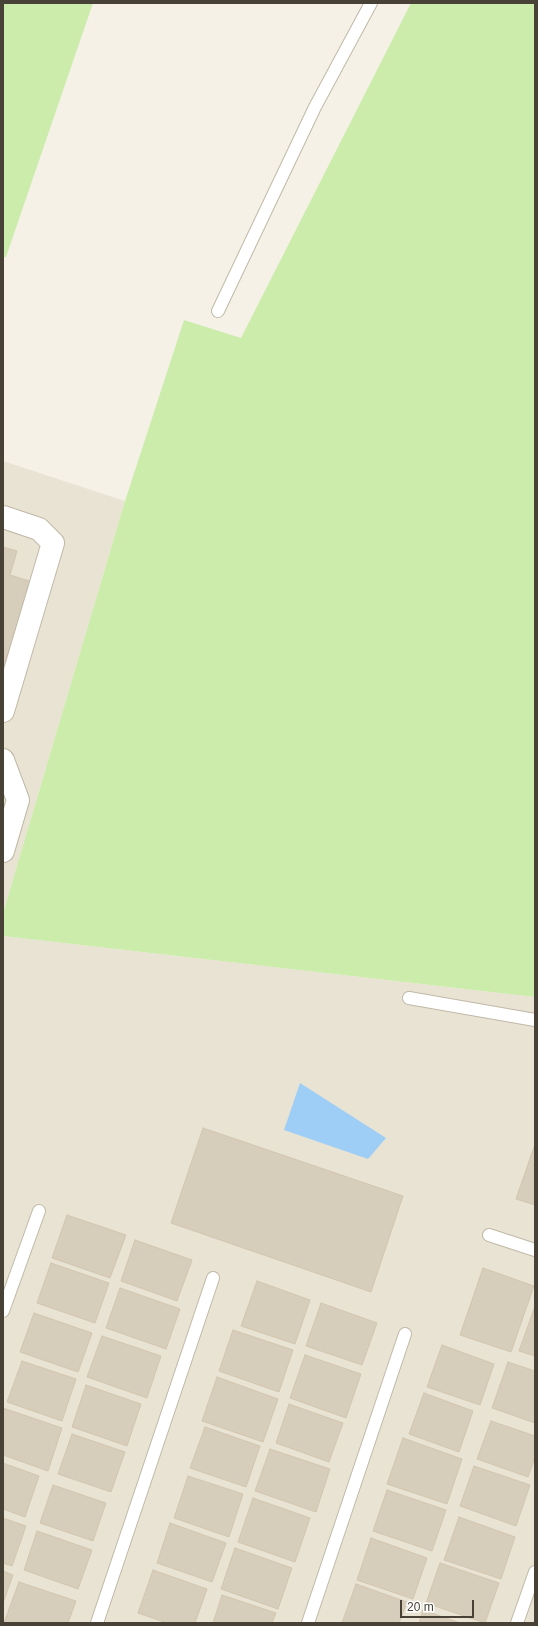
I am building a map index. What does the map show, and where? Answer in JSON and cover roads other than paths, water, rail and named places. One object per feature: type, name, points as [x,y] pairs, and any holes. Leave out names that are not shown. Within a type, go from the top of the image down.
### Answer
[{"type":"street","points":[[3,517],[38,529],[53,543],[3,711]]},
{"type":"street","points":[[3,760],[18,800],[3,851]]},
{"type":"lane","points":[[218,311],[315,107],[371,3]]},
{"type":"lane","points":[[409,998],[535,1020]]},
{"type":"lane","points":[[3,1311],[39,1211]]},
{"type":"lane","points":[[489,1235],[535,1250]]},
{"type":"lane","points":[[96,1623],[213,1278]]},
{"type":"lane","points":[[308,1623],[405,1334]]},
{"type":"lane","points":[[517,1623],[535,1572]]},
{"type":"water","points":[[300,1083],[386,1138],[368,1159],[284,1130]]}]
